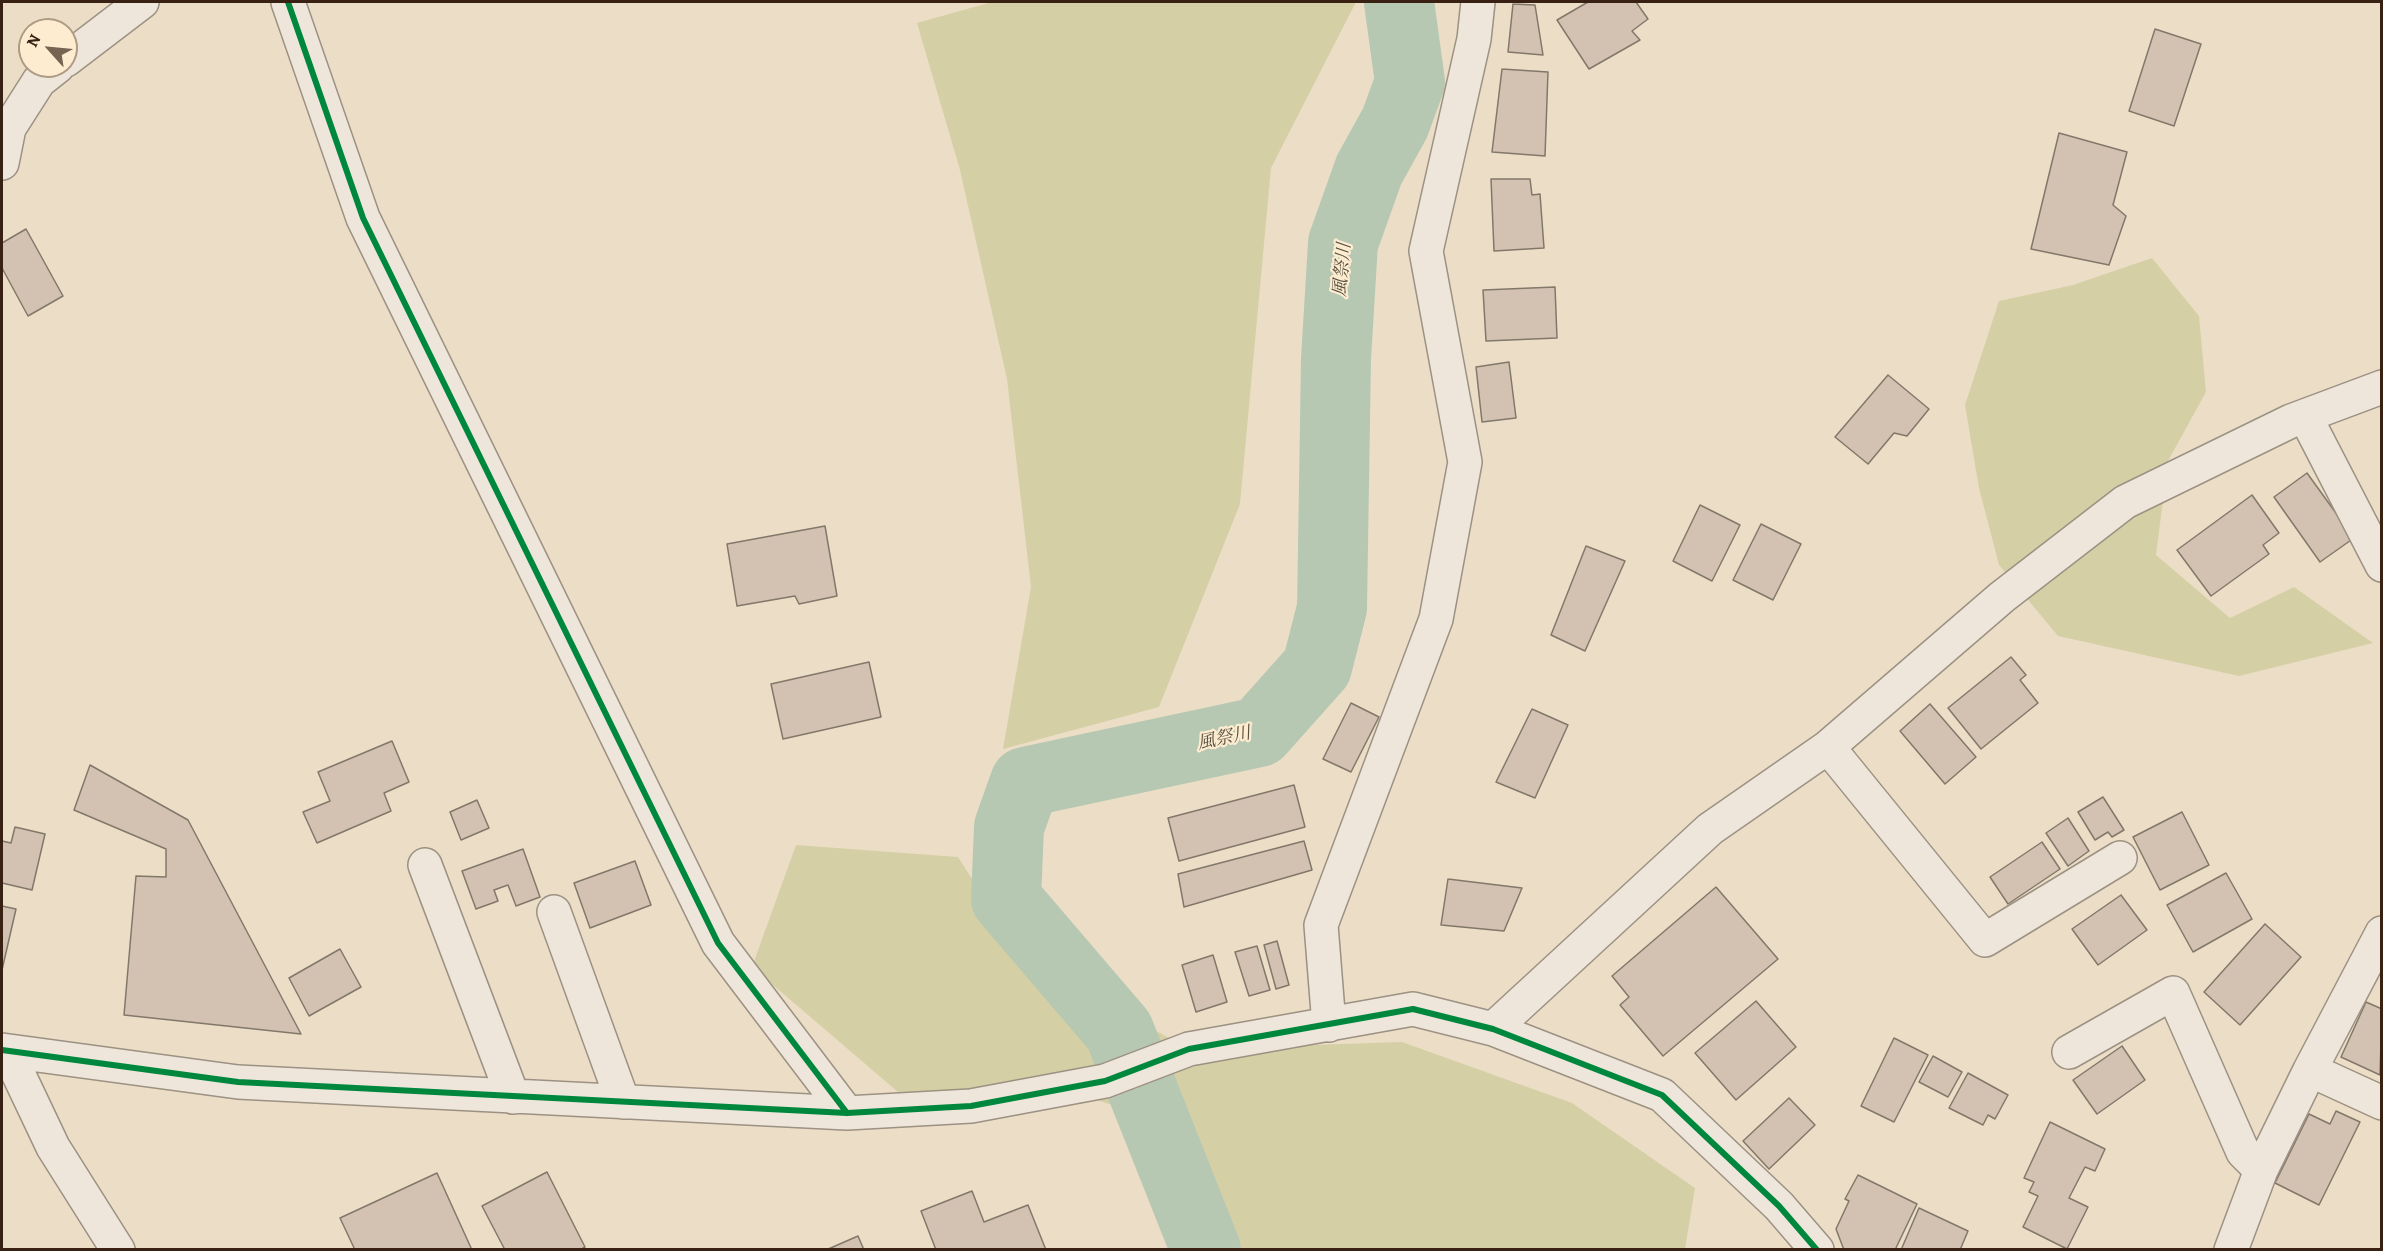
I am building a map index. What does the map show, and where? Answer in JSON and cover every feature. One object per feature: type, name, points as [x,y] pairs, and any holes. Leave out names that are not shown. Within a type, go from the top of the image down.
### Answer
[{"type":"street","points":[[78,51],[142,2]]},
{"type":"street","points":[[288,2],[363,218],[718,943],[847,1113]]},
{"type":"street","points":[[1329,1025],[1321,925],[1436,619],[1465,462],[1426,251],[1474,39],[1478,2]]},
{"type":"street","points":[[2,163],[9,128],[43,78]]},
{"type":"street","points":[[1493,1029],[1710,829],[1827,747],[2002,597],[2125,502],[2305,416],[2382,387]]},
{"type":"street","points":[[2305,416],[2382,565]]},
{"type":"street","points":[[1827,747],[1986,940],[2120,858]]},
{"type":"street","points":[[425,865],[513,1096]]},
{"type":"street","points":[[554,912],[622,1102]]},
{"type":"street","points":[[2231,1250],[2261,1170],[2310,1070],[2382,933]]},
{"type":"street","points":[[2069,1052],[2173,993],[2243,1152],[2261,1170]]},
{"type":"street","points":[[5,1051],[238,1082],[847,1113],[971,1106],[1105,1081],[1189,1049],[1413,1009],[1493,1029],[1662,1095],[1779,1206],[1817,1250]]},
{"type":"street","points":[[5,1051],[54,1147],[118,1250]]},
{"type":"street","points":[[2310,1070],[2382,1103]]},
{"type":"shaded area","points":[[992,2],[1356,2],[1271,168],[1240,504],[1159,707],[1003,749],[1031,587],[1007,379],[960,170],[917,23]]},
{"type":"shaded area","points":[[2152,258],[2199,316],[2206,392],[2168,461],[2156,555],[2230,618],[2294,587],[2373,643],[2239,676],[2058,636],[1999,565],[1979,488],[1965,405],[1999,301],[2073,285]]},
{"type":"shaded area","points":[[796,845],[958,857],[1021,956],[1189,1049],[1402,1042],[1572,1103],[1695,1188],[1685,1249],[1217,1249],[1152,1118],[1063,1089],[898,1092],[752,967]]},
{"type":"building","points":[[1588,2],[1636,2],[1648,19],[1632,31],[1640,40],[1589,69],[1557,20]]},
{"type":"building","points":[[1513,4],[1535,5],[1543,55],[1508,52]]},
{"type":"building","points":[[2155,29],[2201,44],[2174,126],[2129,111]]},
{"type":"building","points":[[1502,69],[1548,72],[1545,156],[1492,152]]},
{"type":"building","points":[[2059,133],[2127,152],[2113,205],[2126,216],[2109,265],[2031,249]]},
{"type":"building","points":[[1491,179],[1530,179],[1532,195],[1540,194],[1544,248],[1494,251]]},
{"type":"building","points":[[26,229],[63,296],[28,316],[2,268],[2,243]]},
{"type":"building","points":[[1555,287],[1557,338],[1486,341],[1483,290]]},
{"type":"building","points":[[1509,362],[1516,418],[1482,422],[1476,367]]},
{"type":"building","points":[[1888,375],[1929,409],[1907,436],[1894,433],[1868,464],[1835,437]]},
{"type":"building","points":[[2307,473],[2354,538],[2320,562],[2274,497]]},
{"type":"building","points":[[2252,495],[2279,533],[2263,545],[2269,554],[2211,596],[2177,550]]},
{"type":"building","points":[[1700,505],[1740,525],[1712,581],[1673,561]]},
{"type":"building","points":[[1761,524],[1801,544],[1773,600],[1733,580]]},
{"type":"building","points":[[825,526],[837,596],[799,604],[795,596],[737,606],[727,544]]},
{"type":"building","points":[[1586,546],[1625,561],[1585,651],[1551,635]]},
{"type":"building","points":[[2011,657],[2026,675],[2020,680],[2038,703],[1981,749],[1948,708]]},
{"type":"building","points":[[869,662],[881,717],[783,739],[771,684]]},
{"type":"building","points":[[1351,703],[1379,717],[1351,772],[1323,759]]},
{"type":"building","points":[[1930,704],[1976,757],[1945,784],[1900,731]]},
{"type":"building","points":[[1532,709],[1568,725],[1535,798],[1496,782]]},
{"type":"building","points":[[392,741],[409,782],[384,793],[391,811],[317,843],[303,812],[330,801],[318,772]]},
{"type":"building","points":[[90,765],[188,820],[301,1034],[124,1015],[136,876],[166,877],[166,849],[74,810]]},
{"type":"building","points":[[1294,785],[1305,827],[1179,861],[1168,818]]},
{"type":"building","points":[[2103,797],[2124,830],[2112,837],[2108,832],[2095,840],[2078,812]]},
{"type":"building","points":[[477,800],[489,828],[461,840],[450,812]]},
{"type":"building","points":[[2182,812],[2209,865],[2160,890],[2133,837]]},
{"type":"building","points":[[2068,818],[2089,851],[2068,866],[2046,833]]},
{"type":"building","points":[[15,827],[45,834],[32,890],[2,883],[2,841],[11,843]]},
{"type":"building","points":[[1304,841],[1312,870],[1184,907],[1178,874]]},
{"type":"building","points":[[2042,842],[2060,869],[2008,904],[1990,877]]},
{"type":"building","points":[[523,849],[540,897],[516,906],[508,885],[494,890],[498,901],[476,909],[462,871]]},
{"type":"building","points":[[635,861],[651,905],[590,928],[574,883]]},
{"type":"building","points":[[2226,873],[2252,919],[2193,952],[2167,905]]},
{"type":"building","points":[[1448,879],[1522,888],[1504,931],[1441,925]]},
{"type":"building","points":[[1716,887],[1778,959],[1663,1056],[1620,1005],[1629,997],[1612,976]]},
{"type":"building","points":[[2121,895],[2147,930],[2098,965],[2072,929]]},
{"type":"building","points":[[2,906],[16,909],[2,970]]},
{"type":"building","points":[[2265,924],[2301,957],[2240,1025],[2204,992]]},
{"type":"building","points":[[1277,941],[1289,985],[1276,989],[1264,945]]},
{"type":"building","points":[[1257,946],[1270,990],[1249,996],[1235,952]]},
{"type":"building","points":[[340,949],[361,987],[309,1016],[289,978]]},
{"type":"building","points":[[1213,955],[1227,1002],[1196,1012],[1182,965]]},
{"type":"building","points":[[1756,1001],[1796,1047],[1736,1100],[1695,1053]]},
{"type":"building","points":[[2366,1002],[2382,1009],[2380,1075],[2341,1057]]},
{"type":"building","points":[[1894,1038],[1928,1055],[1894,1122],[1861,1106]]},
{"type":"building","points":[[2122,1046],[2145,1080],[2097,1114],[2073,1080]]},
{"type":"building","points":[[1933,1056],[1962,1072],[1948,1097],[1919,1082]]},
{"type":"building","points":[[1968,1073],[2008,1095],[1995,1119],[1988,1115],[1983,1125],[1949,1108]]},
{"type":"building","points":[[1789,1098],[1815,1125],[1769,1169],[1743,1141]]},
{"type":"building","points":[[2336,1111],[2360,1122],[2319,1205],[2275,1183],[2309,1114],[2330,1124]]},
{"type":"building","points":[[2050,1122],[2105,1149],[2095,1171],[2085,1167],[2069,1198],[2088,1207],[2067,1249],[2023,1227],[2038,1196],[2029,1192],[2034,1182],[2024,1178]]},
{"type":"building","points":[[547,1172],[585,1247],[580,1250],[505,1250],[482,1206]]},
{"type":"building","points":[[437,1173],[472,1250],[355,1250],[340,1218]]},
{"type":"building","points":[[1858,1175],[1917,1204],[1895,1250],[1844,1250],[1836,1229],[1849,1201],[1845,1199]]},
{"type":"building","points":[[972,1191],[984,1222],[1028,1205],[1046,1250],[936,1250],[921,1211]]},
{"type":"building","points":[[1919,1208],[1968,1231],[1960,1250],[1901,1250]]},
{"type":"building","points":[[858,1236],[864,1250],[826,1250]]},
{"type":"waterway","name":"風祭川","points":[[1206,1250],[1119,1031],[1006,899],[1009,827],[1025,782],[1259,732],[1317,667],[1332,608],[1336,359],[1343,243],[1369,170],[1395,123],[1410,82],[1399,2]]},
{"type":"cycle path","points":[[288,2],[363,218],[718,943],[847,1113]]},
{"type":"cycle path","points":[[2,1050],[238,1082],[847,1113],[971,1106],[1105,1081],[1189,1049],[1413,1009],[1493,1029],[1662,1095],[1779,1206],[1817,1250]]}]
